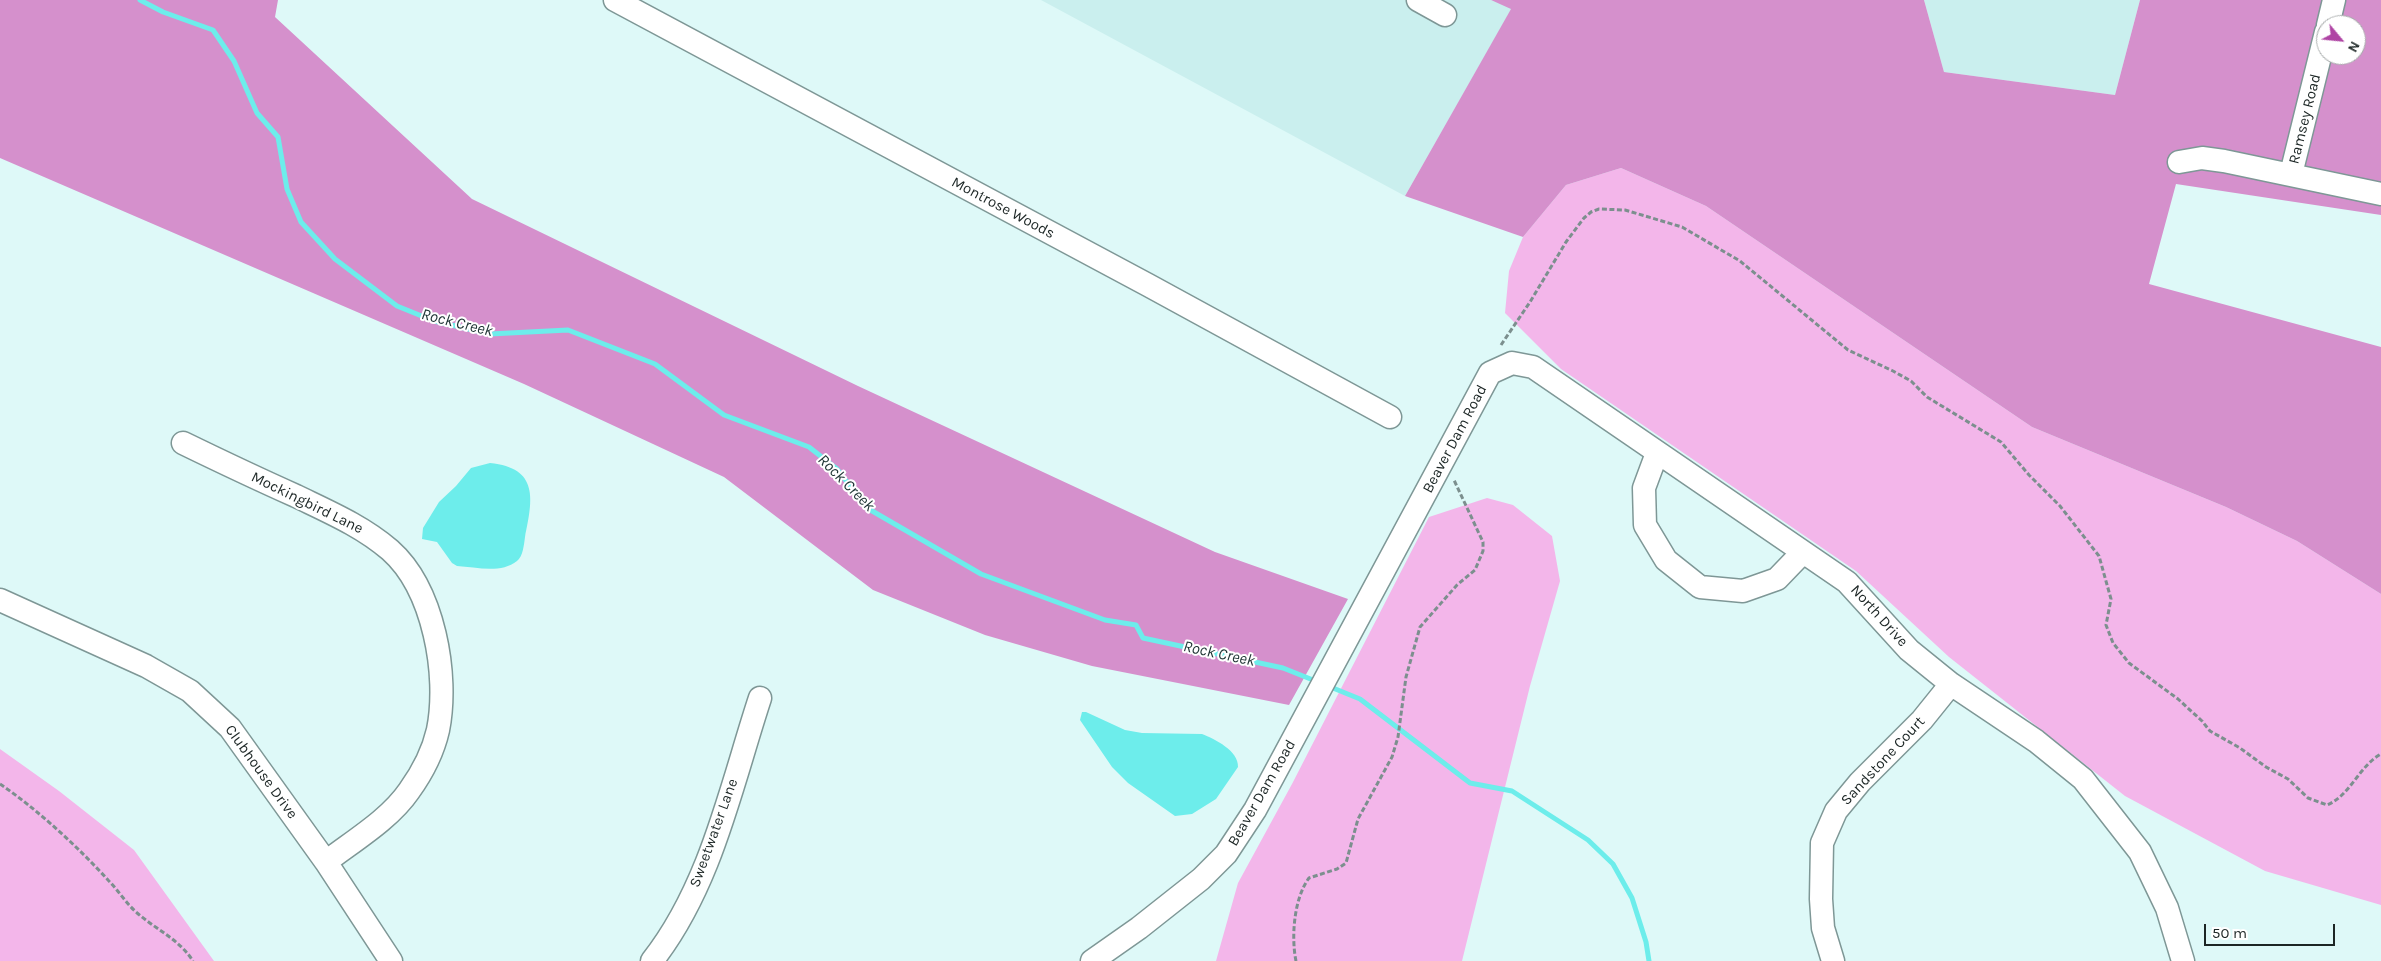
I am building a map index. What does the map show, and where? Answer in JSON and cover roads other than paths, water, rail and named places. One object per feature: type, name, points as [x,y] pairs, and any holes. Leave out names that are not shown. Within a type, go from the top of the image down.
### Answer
[{"type":"street","name":"Montrose Woods","points":[[615,0],[1148,285],[1390,417]]},
{"type":"street","points":[[1418,0],[1445,15]]},
{"type":"street","points":[[2330,15],[2334,0]]},
{"type":"street","name":"Ramsey Road","points":[[2318,65],[2291,174],[2381,194]]},
{"type":"street","points":[[2179,162],[2202,158],[2291,174]]},
{"type":"street","name":"North Drive","points":[[1490,373],[1512,363],[1533,367],[1847,582],[1909,650],[1951,684],[2036,741],[2083,779],[2140,852],[2167,908],[2183,961]]},
{"type":"street","name":"Beaver Dam Road","points":[[1092,961],[1147,922],[1201,879],[1226,854],[1255,810],[1490,373]]},
{"type":"street","name":"Mockingbird Lane","points":[[182,444],[359,526],[392,551],[417,584],[431,620],[439,657],[442,694],[438,730],[427,763],[408,793],[387,815],[326,862]]},
{"type":"street","points":[[1657,453],[1644,488],[1645,525],[1666,560],[1700,587],[1742,591],[1777,579],[1803,552]]},
{"type":"street","name":"Clubhouse Drive","points":[[0,600],[146,666],[190,691],[230,728],[326,862],[390,961]]},
{"type":"street","name":"Sandstone Court","points":[[1833,961],[1823,928],[1821,899],[1822,843],[1836,811],[1860,782],[1922,720],[1951,684]]},
{"type":"street","name":"Sweetwater Lane","points":[[652,961],[664,945],[691,898],[705,865],[760,698]]},
{"type":"water","points":[[490,463],[506,466],[517,471],[525,479],[529,488],[530,510],[524,547],[517,561],[504,567],[488,569],[457,566],[452,563],[437,542],[422,539],[423,528],[439,502],[471,468]]},
{"type":"water","points":[[1082,712],[1086,712],[1125,730],[1142,733],[1202,734],[1225,746],[1235,756],[1238,767],[1216,799],[1192,814],[1175,816],[1128,783],[1112,767],[1080,720]]},
{"type":"waterway","name":"Rock Creek","points":[[140,0],[163,12],[213,30],[234,61],[257,113],[278,137],[287,189],[301,222],[335,259],[397,306],[434,321],[490,334],[568,330],[655,364],[724,415],[809,447],[837,469],[867,508],[981,574],[1105,620],[1136,625],[1143,638],[1283,668],[1318,682]]},
{"type":"waterway","name":"Rock Creek","points":[[1328,686],[1360,699],[1470,783],[1512,791],[1588,840],[1613,864],[1632,898],[1646,942],[1649,961]]}]
